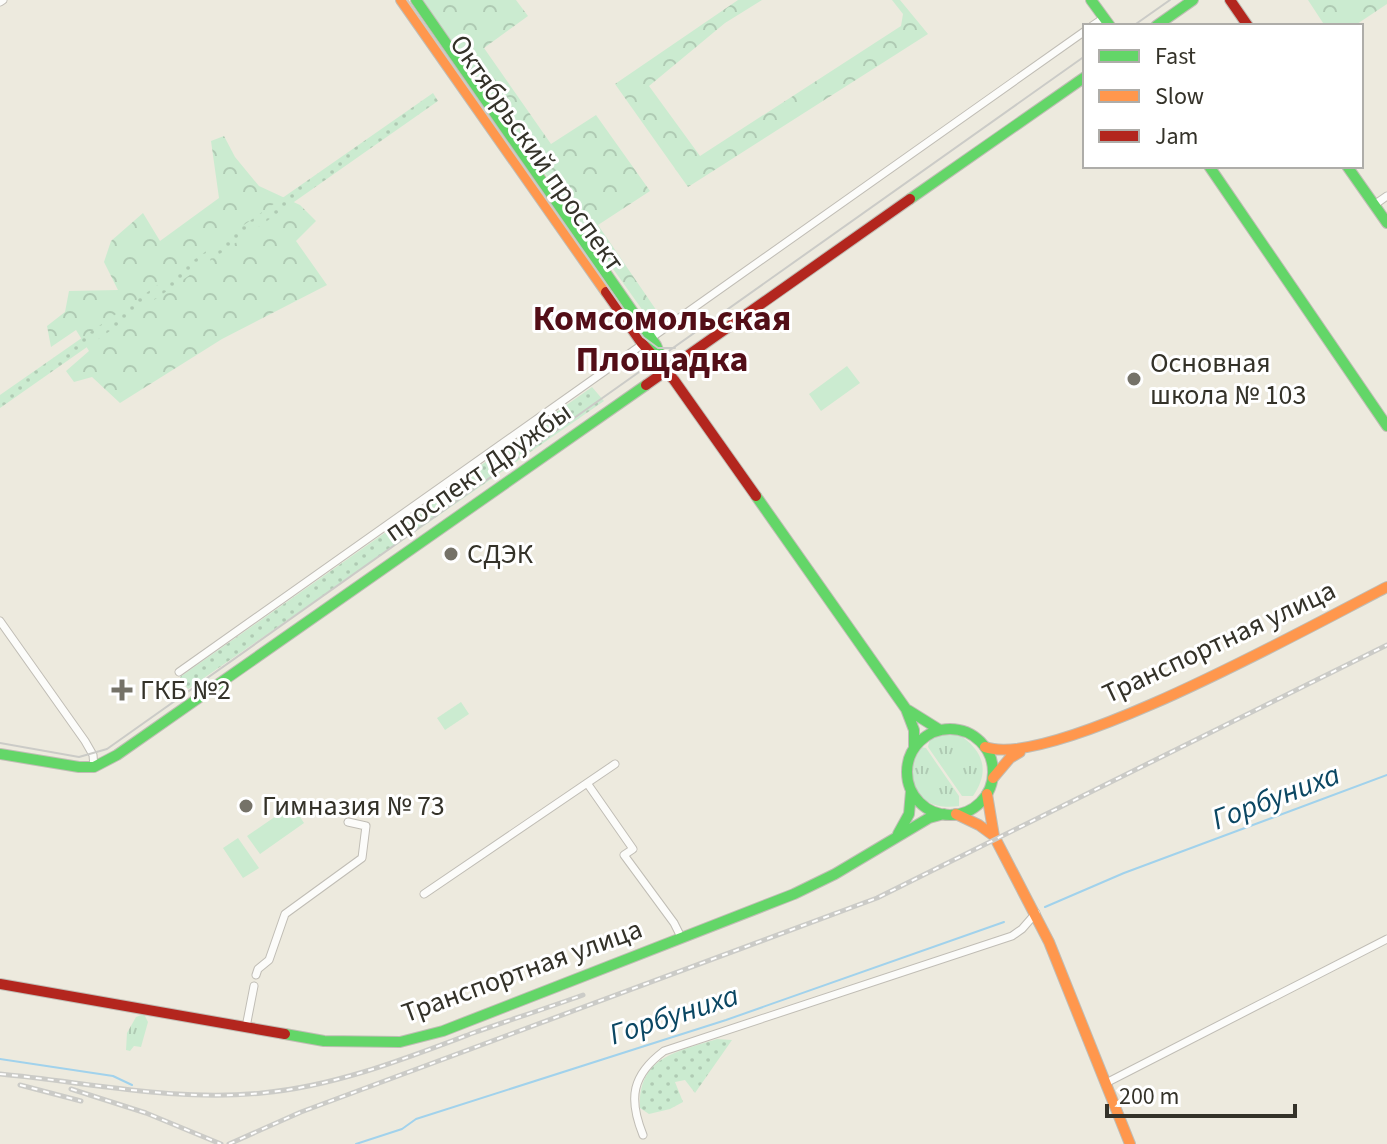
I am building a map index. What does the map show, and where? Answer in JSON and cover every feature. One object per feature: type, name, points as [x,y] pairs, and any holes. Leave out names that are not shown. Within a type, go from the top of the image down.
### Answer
[{"type":"main road","name":"Октябрьский проспект","points":[[401,0],[647,341],[662,355],[666,369],[906,709],[914,730],[914,748]]},
{"type":"main road","name":"Октябрьский проспект","points":[[416,0],[647,341]]},
{"type":"main road","points":[[1091,0],[1107,22]]},
{"type":"main road","points":[[1159,24],[1193,0]]},
{"type":"main road","points":[[1230,0],[1247,24]]},
{"type":"main road","name":"проспект Дружбы","points":[[94,767],[117,755],[258,657],[1083,78]]},
{"type":"main road","points":[[1210,168],[1387,426]]},
{"type":"main road","points":[[1348,168],[1387,223]]},
{"type":"main road","name":"Транспортная улица","points":[[992,779],[1010,758],[1023,750],[1098,726],[1172,696],[1387,587]]},
{"type":"main road","name":"Октябрьский проспект","points":[[906,709],[940,730]]},
{"type":"main road","points":[[898,836],[911,810],[908,762],[921,740],[940,730],[965,732],[985,747],[993,768],[992,779],[987,794],[979,804],[956,814],[944,814],[919,802],[911,790]]},
{"type":"main road","name":"Транспортная улица","points":[[985,747],[996,751],[1023,750]]},
{"type":"main road","points":[[0,754],[94,767]]},
{"type":"main road","points":[[987,794],[994,836],[1036,913],[1130,1144]]},
{"type":"main road","name":"Транспортная улица","points":[[0,984],[324,1041],[367,1044],[400,1042],[443,1031],[803,891],[929,818],[944,814]]},
{"type":"main road","points":[[956,814],[994,836]]},
{"type":"street","points":[[179,672],[1083,32]]},
{"type":"street","points":[[1374,205],[1387,196]]},
{"type":"street","points":[[0,621],[85,741],[93,755],[94,767]]},
{"type":"street","points":[[424,894],[615,764]]},
{"type":"street","points":[[587,783],[633,849],[624,855],[681,937]]},
{"type":"street","points":[[256,975],[258,969],[269,960],[283,917],[362,858],[366,826],[348,822]]},
{"type":"street","points":[[643,1135],[636,1111],[636,1085],[644,1069],[664,1051],[1012,936],[1036,913]]},
{"type":"street","points":[[1106,1083],[1387,939]]},
{"type":"street","points":[[246,1027],[254,986]]},
{"type":"green space","points":[[421,0],[516,0],[528,16],[484,48],[551,144],[596,115],[650,191],[598,225],[663,320],[660,323],[654,324],[646,315]]},
{"type":"green space","points":[[738,0],[762,0],[725,23],[649,86],[700,156],[901,26],[903,14],[892,0],[900,0],[928,34],[688,187],[615,84]]},
{"type":"green space","points":[[1308,0],[1387,0],[1387,4],[1357,24],[1324,24]]},
{"type":"green space","points":[[433,93],[438,101],[0,408],[0,395]]},
{"type":"green space","points":[[224,136],[235,157],[259,186],[300,205],[316,221],[296,241],[327,285],[222,339],[120,403],[92,377],[74,382],[66,371],[89,351],[76,330],[51,347],[47,326],[65,312],[69,291],[118,290],[104,262],[111,241],[143,213],[160,241],[219,198],[211,141]]},
{"type":"green space","points":[[847,366],[860,383],[821,411],[809,394]]},
{"type":"green space","points":[[592,387],[604,401],[188,689],[180,677]]},
{"type":"green space","points":[[461,702],[469,714],[445,730],[437,718]]},
{"type":"green space","points":[[957,733],[973,746],[982,761],[982,778],[973,796],[962,796],[928,747],[930,737]]},
{"type":"green space","points":[[920,747],[926,748],[959,796],[959,806],[933,804],[916,792],[911,771]]},
{"type":"green space","points":[[292,805],[304,823],[260,854],[247,836]]},
{"type":"green space","points":[[238,838],[259,868],[243,878],[223,848]]},
{"type":"green space","points":[[144,1014],[148,1022],[141,1047],[126,1050],[127,1033],[136,1017]]},
{"type":"green space","points":[[717,1039],[732,1040],[695,1093],[685,1080],[675,1082],[683,1102],[649,1114],[640,1108],[645,1078],[653,1067],[674,1053]]},
{"type":"waterway","name":"Горбуниха","points":[[1045,907],[1124,873],[1387,775]]},
{"type":"waterway","name":"Горбуниха","points":[[356,1144],[402,1129],[416,1119],[726,1020],[1004,922]]},
{"type":"waterway","name":"Горбуниха","points":[[0,1059],[113,1076],[132,1085]]},
{"type":"tram line","points":[[407,0],[643,337],[658,348],[675,348]]},
{"type":"tram line","points":[[1136,24],[1170,0]]},
{"type":"tram line","points":[[0,743],[79,757],[107,749],[1083,57]]},
{"type":"railway","points":[[229,1144],[301,1112],[877,898],[1387,645]]},
{"type":"railway","points":[[0,1074],[164,1093],[262,1093],[316,1084],[369,1070],[583,995]]},
{"type":"railway","points":[[20,1085],[81,1101]]},
{"type":"railway","points":[[71,1089],[146,1113],[221,1144]]},
{"type":"traffic: fast","points":[[416,0],[656,345],[665,367]]},
{"type":"traffic: fast","points":[[1091,0],[1109,24]]},
{"type":"traffic: fast","points":[[1159,24],[1193,0]]},
{"type":"traffic: fast","points":[[910,199],[1083,78]]},
{"type":"traffic: fast","points":[[1210,168],[1387,426]]},
{"type":"traffic: fast","points":[[1348,168],[1387,223]]},
{"type":"traffic: fast","points":[[0,754],[79,767],[94,767],[117,755],[646,385]]},
{"type":"traffic: fast","points":[[756,496],[906,709],[914,730],[914,748]]},
{"type":"traffic: fast","points":[[908,710],[940,730]]},
{"type":"traffic: fast","points":[[950,729],[966,733],[980,742],[989,756],[993,772],[989,788],[980,802],[966,811],[950,815],[934,811],[920,802],[911,788],[907,772],[911,756],[920,742],[934,733],[950,729]]},
{"type":"traffic: fast","points":[[898,834],[909,814],[911,791]]},
{"type":"traffic: fast","points":[[285,1034],[324,1041],[400,1042],[443,1031],[794,894],[835,874],[929,818],[944,814]]},
{"type":"traffic: slow","points":[[401,0],[606,292]]},
{"type":"traffic: slow","points":[[985,747],[1019,748],[1066,737],[1123,716],[1246,660],[1387,587]]},
{"type":"traffic: slow","points":[[993,778],[1010,758],[1020,752]]},
{"type":"traffic: slow","points":[[987,794],[994,836],[1049,942],[1130,1144]]},
{"type":"traffic: slow","points":[[956,814],[994,836]]},
{"type":"traffic: jam","points":[[1230,0],[1247,24]]},
{"type":"traffic: jam","points":[[646,385],[910,199]]},
{"type":"traffic: jam","points":[[606,292],[641,342],[674,380],[756,496]]},
{"type":"traffic: jam","points":[[0,984],[285,1034]]},
{"type":"place","name":"Основная школа № 103","points":[[1134,379]]},
{"type":"place","name":"СДЭК","points":[[451,554]]},
{"type":"place","name":"ГКБ №2","points":[[122,690]]},
{"type":"place","name":"Гимназия № 73","points":[[246,806]]},
{"type":"district","name":"Комсомольская Площадка","points":[[662,338]]}]
